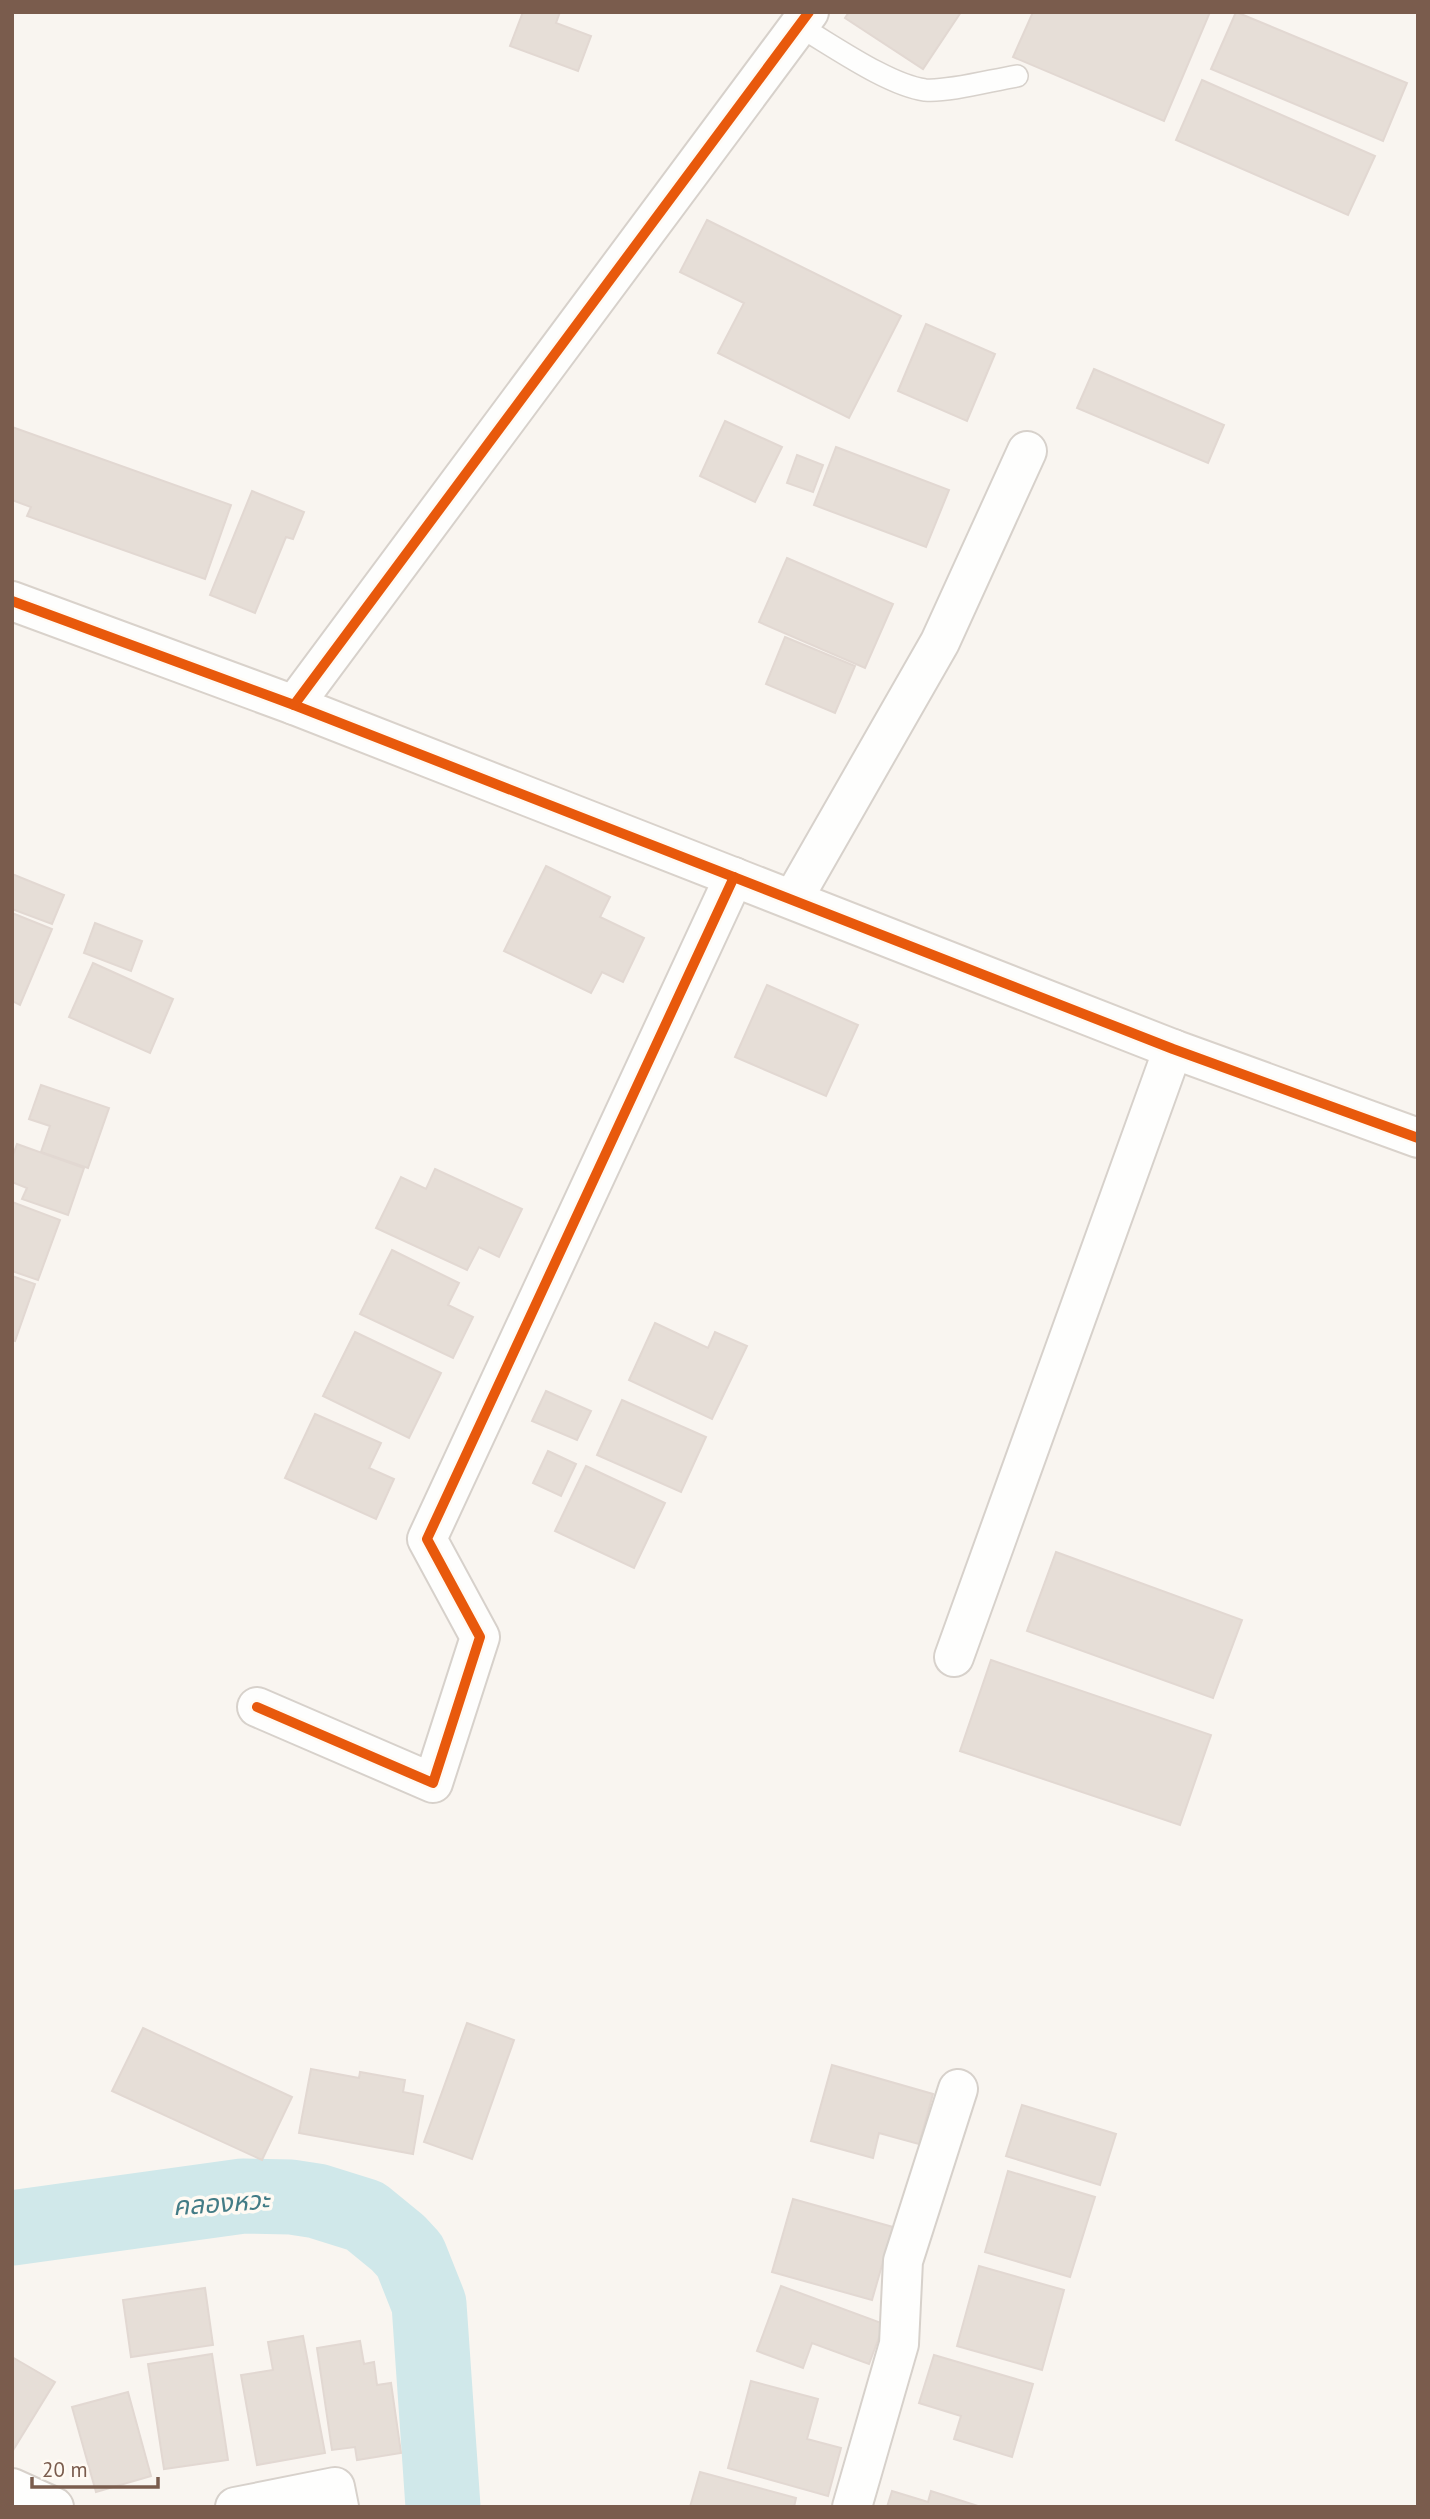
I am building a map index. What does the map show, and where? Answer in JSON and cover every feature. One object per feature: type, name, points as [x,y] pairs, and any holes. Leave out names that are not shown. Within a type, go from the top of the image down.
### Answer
[{"type":"street","points":[[294,705],[804,19]]},
{"type":"street","points":[[793,900],[940,642],[1027,451]]},
{"type":"street","points":[[12,601],[294,705],[1173,1049],[1418,1138]]},
{"type":"street","points":[[257,1707],[433,1783],[480,1637],[427,1539],[734,877]]},
{"type":"street","points":[[954,1657],[1173,1049]]},
{"type":"street","points":[[852,2507],[899,2344],[903,2261],[958,2089]]},
{"type":"street","points":[[235,2507],[335,2487],[339,2507]]},
{"type":"street","points":[[12,2488],[54,2507]]},
{"type":"lane","points":[[804,19],[877,71],[917,88],[942,89],[1017,76]]},
{"type":"building","points":[[523,12],[560,12],[556,23],[591,36],[578,71],[510,46]]},
{"type":"building","points":[[849,12],[961,12],[923,69],[845,18]]},
{"type":"building","points":[[1033,12],[1210,12],[1164,121],[1013,57]]},
{"type":"building","points":[[1236,12],[1407,83],[1383,141],[1211,69]]},
{"type":"building","points":[[1202,80],[1375,156],[1348,215],[1176,140]]},
{"type":"building","points":[[707,220],[901,316],[849,418],[718,353],[744,303],[680,272]]},
{"type":"building","points":[[926,324],[995,354],[967,421],[898,391]]},
{"type":"building","points":[[1094,369],[1224,425],[1208,463],[1077,408]]},
{"type":"building","points":[[725,421],[782,447],[755,502],[700,476]]},
{"type":"building","points":[[12,427],[231,505],[205,579],[27,516],[31,507],[12,500]]},
{"type":"building","points":[[836,447],[949,490],[926,547],[814,505]]},
{"type":"building","points":[[797,455],[823,465],[813,492],[787,483]]},
{"type":"building","points":[[252,491],[304,512],[293,539],[286,537],[255,613],[210,595]]},
{"type":"building","points":[[787,558],[893,604],[865,668],[759,622]]},
{"type":"building","points":[[785,637],[855,666],[835,713],[766,684]]},
{"type":"building","points":[[546,866],[610,897],[600,917],[644,938],[623,982],[602,972],[591,993],[504,951]]},
{"type":"building","points":[[12,874],[64,895],[52,924],[12,909]]},
{"type":"building","points":[[12,913],[52,929],[20,1005],[12,1001]]},
{"type":"building","points":[[95,923],[142,941],[131,971],[84,953]]},
{"type":"building","points":[[93,963],[173,999],[150,1053],[69,1017]]},
{"type":"building","points":[[767,985],[858,1025],[826,1096],[735,1057]]},
{"type":"building","points":[[41,1085],[109,1108],[88,1168],[41,1152],[50,1126],[29,1119]]},
{"type":"building","points":[[17,1144],[84,1168],[68,1215],[22,1199],[27,1188],[12,1182],[12,1158]]},
{"type":"building","points":[[435,1169],[522,1209],[499,1257],[479,1247],[467,1270],[376,1228],[401,1177],[426,1189]]},
{"type":"building","points":[[12,1202],[60,1220],[38,1280],[12,1271]]},
{"type":"building","points":[[392,1250],[459,1283],[448,1305],[473,1317],[453,1358],[360,1314]]},
{"type":"building","points":[[12,1276],[35,1284],[15,1341],[12,1340]]},
{"type":"building","points":[[655,1323],[708,1348],[715,1332],[747,1346],[712,1419],[629,1380]]},
{"type":"building","points":[[355,1332],[441,1373],[409,1438],[323,1396]]},
{"type":"building","points":[[546,1391],[591,1411],[577,1440],[532,1421]]},
{"type":"building","points":[[622,1400],[706,1437],[681,1492],[597,1455]]},
{"type":"building","points":[[315,1414],[381,1443],[369,1468],[394,1479],[376,1519],[285,1478]]},
{"type":"building","points":[[548,1451],[576,1464],[561,1496],[533,1483]]},
{"type":"building","points":[[586,1466],[665,1503],[634,1568],[555,1531]]},
{"type":"building","points":[[1056,1552],[1242,1620],[1213,1698],[1027,1631]]},
{"type":"building","points":[[991,1660],[1211,1735],[1180,1825],[960,1751]]},
{"type":"building","points":[[467,2023],[514,2040],[472,2159],[424,2142]]},
{"type":"building","points":[[143,2028],[292,2097],[262,2160],[112,2091]]},
{"type":"building","points":[[832,2065],[933,2094],[919,2144],[879,2133],[873,2158],[811,2141]]},
{"type":"building","points":[[311,2069],[359,2078],[360,2072],[405,2080],[403,2092],[423,2096],[413,2154],[299,2133]]},
{"type":"building","points":[[1022,2105],[1116,2134],[1100,2185],[1006,2156]]},
{"type":"building","points":[[1008,2171],[1095,2197],[1070,2277],[985,2252]]},
{"type":"building","points":[[793,2199],[893,2227],[872,2300],[772,2272]]},
{"type":"building","points":[[979,2266],[1064,2290],[1042,2370],[957,2346]]},
{"type":"building","points":[[781,2286],[884,2324],[869,2364],[812,2343],[803,2368],[757,2351]]},
{"type":"building","points":[[205,2288],[213,2345],[131,2357],[123,2300]]},
{"type":"building","points":[[303,2336],[325,2453],[257,2465],[241,2375],[273,2370],[268,2342]]},
{"type":"building","points":[[360,2341],[364,2364],[374,2362],[377,2385],[391,2383],[401,2453],[357,2460],[355,2447],[332,2450],[317,2348]]},
{"type":"building","points":[[212,2354],[228,2460],[164,2469],[148,2364]]},
{"type":"building","points":[[934,2355],[1033,2384],[1012,2457],[954,2439],[961,2416],[919,2403]]},
{"type":"building","points":[[12,2357],[55,2382],[12,2452]]},
{"type":"building","points":[[751,2381],[818,2399],[807,2439],[841,2448],[828,2496],[728,2468]]},
{"type":"building","points":[[128,2392],[151,2476],[96,2492],[72,2407]]},
{"type":"building","points":[[700,2472],[796,2498],[794,2507],[690,2507]]},
{"type":"building","points":[[892,2491],[928,2502],[931,2491],[981,2507],[887,2507]]},
{"type":"waterway","name":"คลองหวะ","points":[[12,2228],[243,2196],[291,2197],[317,2201],[365,2216],[410,2256],[429,2304],[443,2507]]},
{"type":"cycle path","points":[[294,705],[809,12]]},
{"type":"cycle path","points":[[12,601],[294,705],[1173,1049],[1418,1138]]},
{"type":"cycle path","points":[[257,1707],[433,1783],[480,1637],[427,1539],[734,877]]}]
